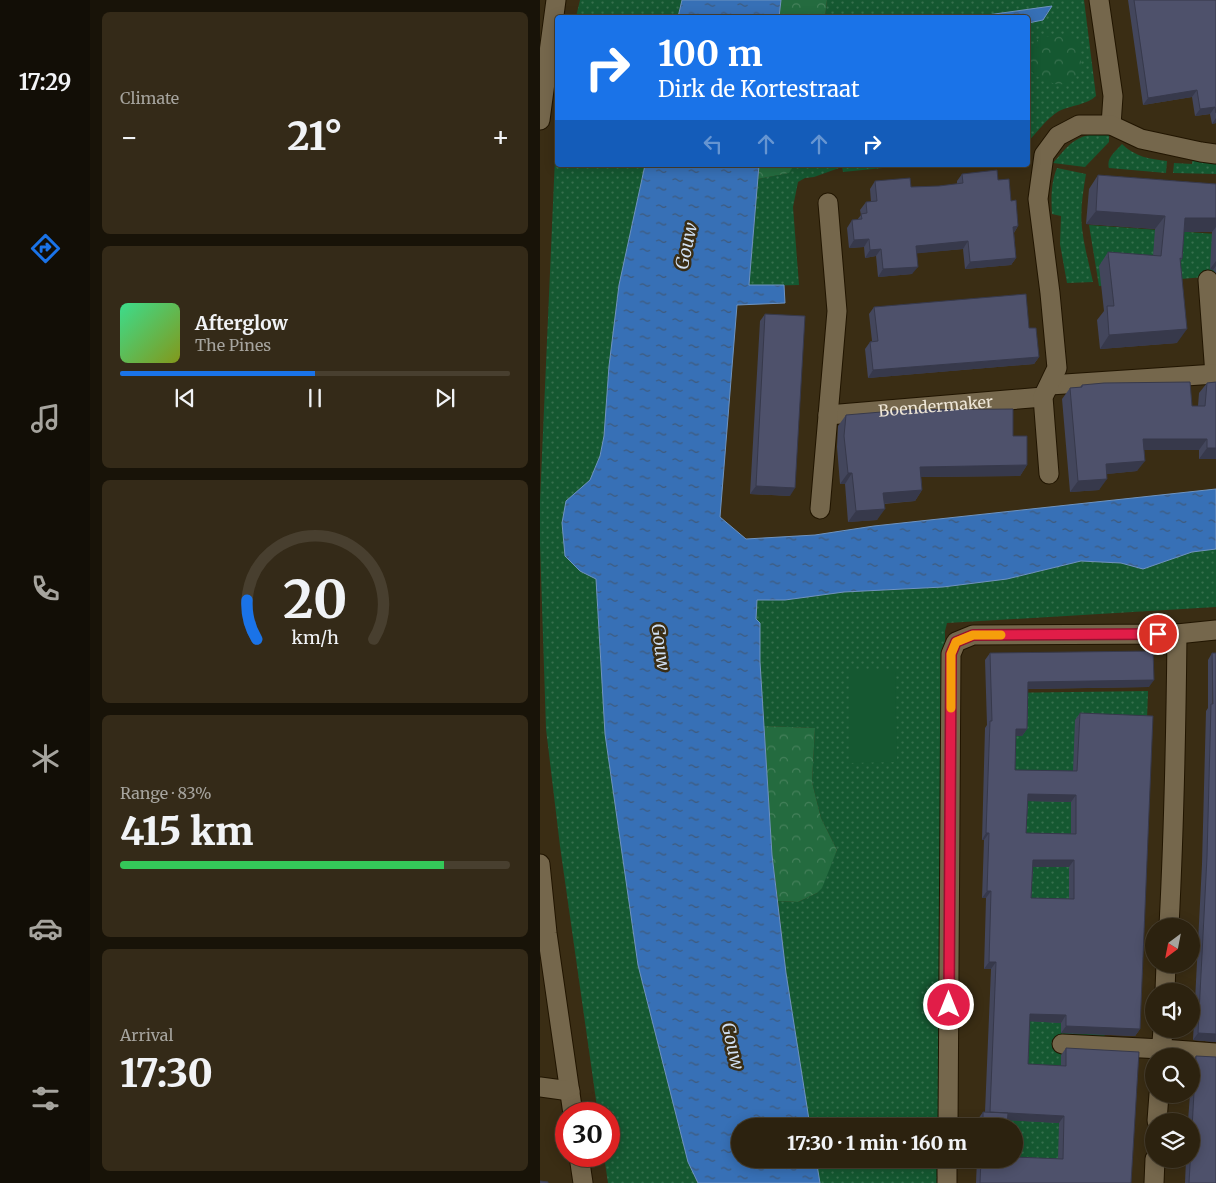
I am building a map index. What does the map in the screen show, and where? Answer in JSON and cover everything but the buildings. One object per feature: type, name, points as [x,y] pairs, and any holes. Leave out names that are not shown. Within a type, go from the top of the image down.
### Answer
[{"type":"street","points":[[540,120],[556,0]]},
{"type":"street","points":[[1099,0],[1113,96],[1111,125]]},
{"type":"street","points":[[1049,474],[1046,391],[1057,368],[1038,199],[1044,156],[1058,136],[1079,125],[1111,125],[1141,139],[1216,154]]},
{"type":"street","points":[[820,509],[837,311],[828,203]]},
{"type":"street","name":"Boendermaker","points":[[828,415],[1215,374],[1208,280]]},
{"type":"street","points":[[948,1118],[951,654],[956,642],[973,635],[1177,634],[1216,630]]},
{"type":"street","points":[[1169,918],[1177,634]]},
{"type":"street","points":[[540,864],[547,933],[571,1102]]},
{"type":"street","points":[[1062,1044],[1145,1051]]},
{"type":"street","points":[[1200,1053],[1216,1053]]},
{"type":"street","points":[[540,1087],[570,1091]]},
{"type":"street","points":[[581,1167],[583,1183]]},
{"type":"street","points":[[947,1168],[947,1183]]},
{"type":"street","points":[[1154,1183],[1155,1168]]},
{"type":"green space","points":[[580,0],[682,0],[678,15],[576,15]]},
{"type":"green space","points":[[781,0],[827,0],[825,15],[779,15]]},
{"type":"green space","points":[[827,0],[1084,0],[1096,96],[1088,101],[1059,111],[1042,125],[1030,140],[1030,15],[825,15]]},
{"type":"green space","points":[[1064,35],[1071,37],[1079,47],[1081,54],[1080,68],[1073,80],[1068,83],[1058,85],[1041,79],[1030,68],[1030,50],[1032,47],[1043,36]]},
{"type":"green space","points":[[1089,135],[1109,135],[1109,142],[1085,167],[1053,163],[1073,142]]},
{"type":"green space","points":[[1122,144],[1137,155],[1167,161],[1166,173],[1109,168],[1110,158]]},
{"type":"green space","points":[[555,158],[555,167],[645,167],[619,285],[609,366],[604,436],[600,456],[590,480],[566,501],[562,523],[565,556],[580,571],[596,579],[605,734],[638,965],[688,1162],[698,1183],[608,1183],[606,1167],[620,1167],[620,1102],[596,1102],[560,846],[546,729],[540,501]]},
{"type":"green space","points":[[1193,158],[1216,161],[1216,174],[1173,173],[1174,163],[1192,164]]},
{"type":"green space","points":[[759,167],[793,167],[789,173],[758,179]]},
{"type":"green space","points":[[792,167],[842,167],[814,177],[805,178],[798,182],[793,207],[799,285],[749,286],[758,179],[788,173]]},
{"type":"green space","points":[[842,167],[892,167],[843,172]]},
{"type":"green space","points":[[1057,168],[1086,174],[1081,221],[1093,282],[1067,283],[1060,244],[1061,216],[1052,214],[1052,191]]},
{"type":"green space","points":[[1089,225],[1216,234],[1216,276],[1099,286]]},
{"type":"green space","points":[[1216,549],[1216,607],[947,623],[945,631],[943,1118],[809,1118],[786,973],[778,901],[798,902],[817,893],[837,850],[821,818],[812,782],[815,728],[764,726],[760,624],[756,619],[757,599],[785,600],[844,592],[943,587],[1007,579],[1081,561],[1121,563],[1143,569],[1192,552]]},
{"type":"green space","points":[[849,671],[895,671],[897,762],[850,763]]},
{"type":"green space","points":[[1148,691],[1147,720],[1114,735],[1104,1052],[1095,1183],[1023,1161],[1023,1118],[1007,1118],[1011,794],[987,725],[987,693]]},
{"type":"green space","points":[[764,726],[815,728],[812,782],[821,818],[837,850],[822,888],[817,893],[798,902],[778,901],[772,855]]},
{"type":"green space","points":[[818,1168],[943,1168],[943,1183],[820,1183]]},
{"type":"water","points":[[682,0],[781,0],[779,15],[678,15]]},
{"type":"water","points":[[1052,6],[1043,20],[1030,23],[1030,15],[987,15]]},
{"type":"water","name":"Gouw","points":[[645,167],[759,167],[749,285],[784,285],[785,303],[737,305],[720,517],[746,539],[815,535],[874,526],[1216,489],[1216,549],[1192,552],[1143,569],[1121,563],[1081,561],[1007,579],[943,587],[844,592],[785,600],[757,600],[756,619],[760,623],[760,662],[772,855],[786,973],[809,1118],[731,1118],[731,1168],[818,1168],[820,1183],[698,1183],[688,1162],[638,965],[605,734],[596,579],[580,571],[565,556],[562,523],[566,501],[590,480],[600,456],[604,436],[609,366],[619,285]]},
{"type":"slow traffic","points":[[951,708],[951,654],[956,642],[973,635],[1001,635]]},
{"type":"route","points":[[949,1005],[951,654],[956,642],[973,635],[1158,634]]}]
